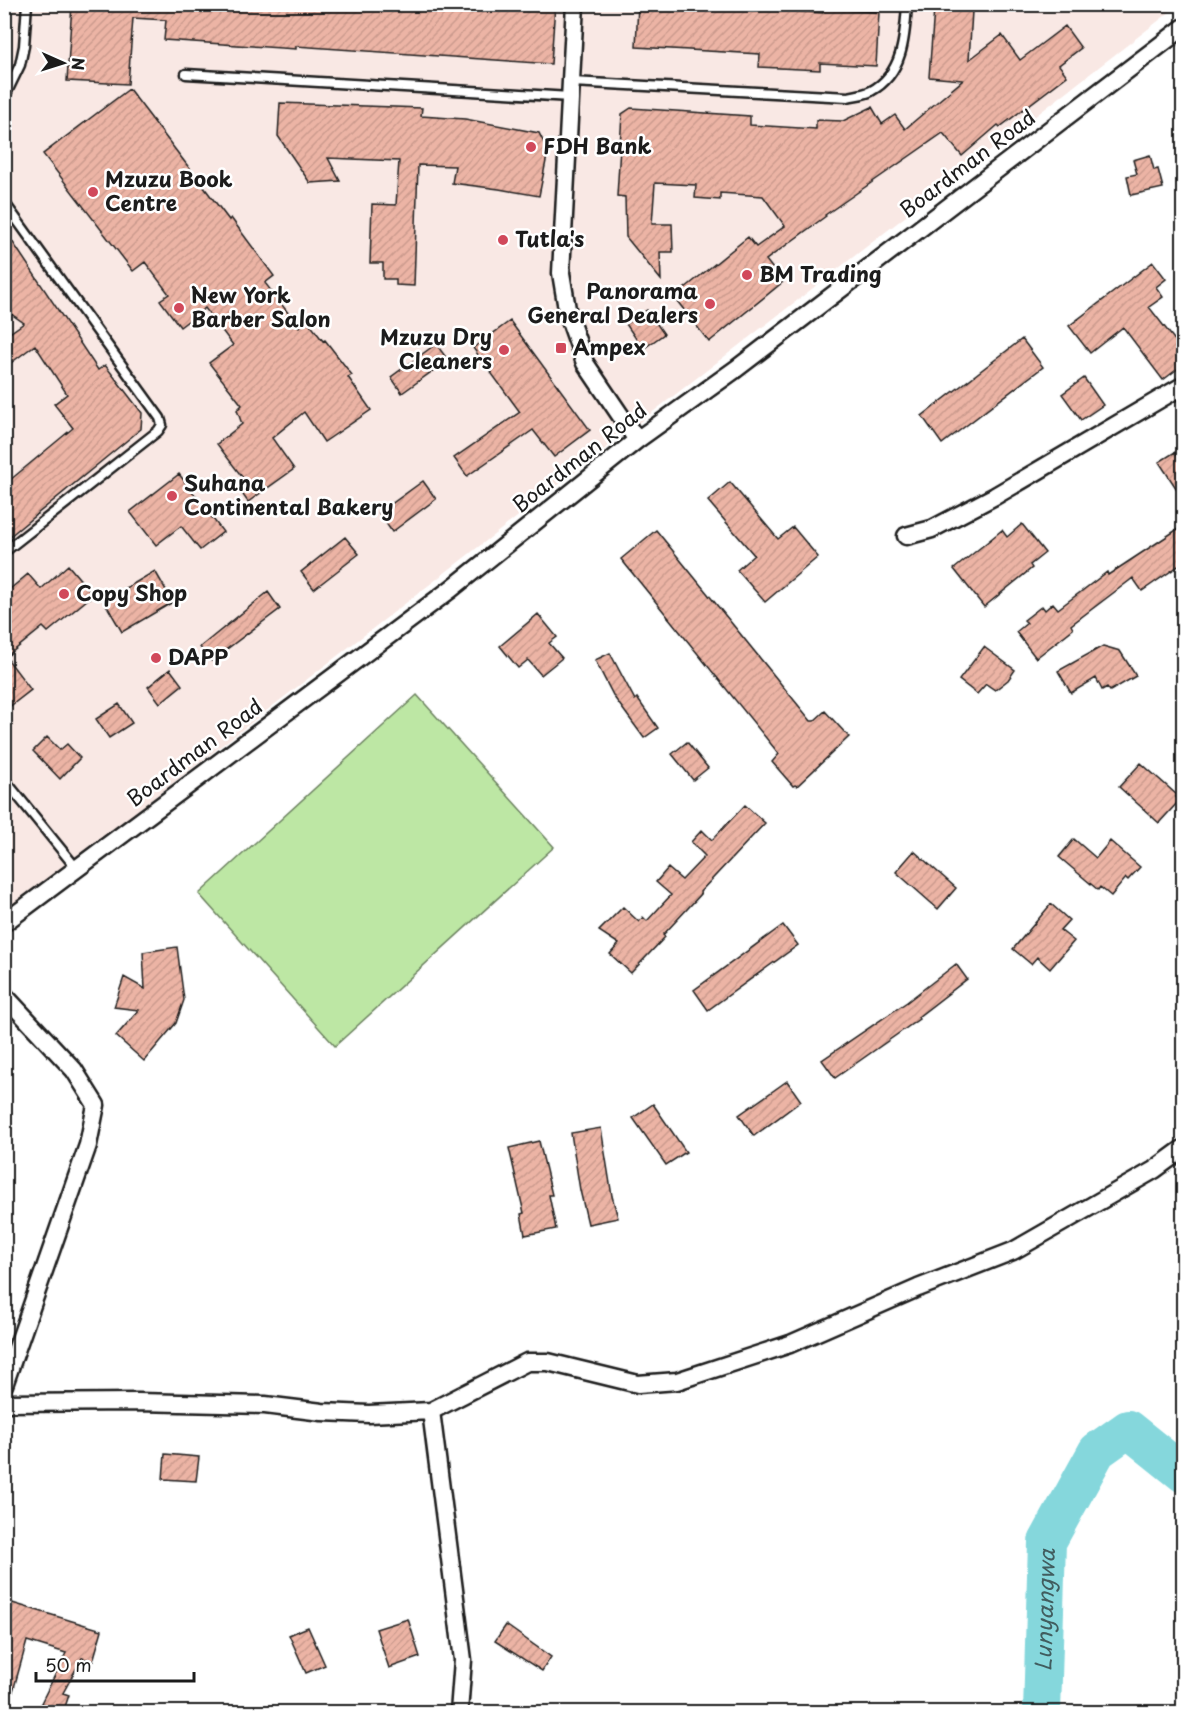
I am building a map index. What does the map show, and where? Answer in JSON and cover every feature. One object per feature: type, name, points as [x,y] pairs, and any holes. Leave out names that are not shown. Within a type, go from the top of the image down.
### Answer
[{"type":"street","points":[[575,4],[561,273],[568,315],[585,363],[637,440]]},
{"type":"street","name":"Boardman Road","points":[[4,923],[451,589],[637,440],[745,362],[1184,27]]},
{"type":"street","points":[[906,536],[932,529],[995,496],[1184,385]]},
{"type":"street","points":[[4,995],[74,1070],[96,1105],[88,1145],[4,1385]]},
{"type":"street","points":[[4,1403],[138,1402],[265,1405],[322,1412],[369,1414],[431,1411],[527,1362],[548,1362],[638,1384],[677,1381],[780,1348],[918,1288],[1013,1251],[1154,1170],[1184,1148]]},
{"type":"street","points":[[431,1411],[463,1660],[459,1713]]},
{"type":"lane","points":[[4,98],[20,65],[24,46],[27,4]]},
{"type":"lane","points":[[186,74],[848,97],[870,92],[890,77],[898,63],[904,39],[907,4]]},
{"type":"lane","points":[[4,202],[160,418],[162,425],[158,431],[4,552]]},
{"type":"lane","points":[[4,779],[77,869]]},
{"type":"shaded area","points":[[5,5],[1179,5],[5,913]]},
{"type":"green space","points":[[417,695],[554,847],[335,1046],[199,894]]},
{"type":"building","points":[[72,4],[555,4],[551,64],[296,46],[296,49],[164,40],[166,20],[133,18],[128,84],[67,81]]},
{"type":"building","points":[[638,4],[823,13],[823,9],[879,12],[876,66],[820,63],[820,70],[759,67],[760,54],[636,47]]},
{"type":"building","points":[[934,9],[972,11],[969,60],[1002,35],[1020,60],[1065,26],[1081,48],[1059,65],[1067,76],[1000,127],[998,125],[962,156],[943,133],[825,215],[766,260],[783,282],[709,342],[674,297],[748,237],[756,247],[785,226],[763,196],[720,193],[720,200],[695,198],[696,185],[655,183],[652,224],[672,224],[673,252],[660,252],[661,280],[626,237],[625,197],[617,196],[622,114],[631,108],[750,116],[750,125],[816,129],[816,120],[843,121],[872,107],[882,124],[895,115],[905,129],[963,80],[929,77]]},
{"type":"building","points":[[129,89],[274,276],[265,283],[299,327],[307,320],[323,341],[325,340],[352,375],[348,377],[371,410],[324,442],[304,412],[272,438],[294,469],[248,502],[238,488],[246,482],[217,444],[242,424],[237,410],[242,405],[209,363],[233,345],[205,308],[180,327],[160,300],[169,294],[145,262],[133,271],[43,154]]},
{"type":"building","points":[[280,103],[422,108],[421,116],[465,119],[539,133],[548,151],[539,196],[452,183],[455,166],[418,165],[414,286],[396,285],[396,279],[383,279],[383,263],[370,263],[372,204],[396,205],[399,161],[328,158],[340,181],[310,183],[278,136]]},
{"type":"building","points":[[1150,155],[1154,170],[1158,169],[1163,188],[1131,195],[1127,176],[1137,174],[1133,160]]},
{"type":"building","points":[[4,229],[98,370],[105,365],[142,413],[141,429],[4,541],[4,485],[73,428],[54,404],[67,394],[35,345],[4,368],[4,337],[24,323],[4,309]]},
{"type":"building","points":[[1153,262],[1166,279],[1156,287],[1163,297],[1149,307],[1184,352],[1184,364],[1163,380],[1123,327],[1090,353],[1069,326]]},
{"type":"building","points":[[647,310],[664,334],[643,349],[626,324]]},
{"type":"building","points":[[510,321],[590,430],[554,457],[533,430],[467,476],[454,458],[520,412],[473,348]]},
{"type":"building","points":[[1022,339],[1043,367],[942,444],[922,416]]},
{"type":"building","points":[[436,344],[448,360],[402,393],[391,377]]},
{"type":"building","points":[[1084,378],[1103,405],[1081,420],[1062,394]]},
{"type":"building","points":[[1175,452],[1184,465],[1184,500],[1159,462]]},
{"type":"building","points":[[179,474],[223,532],[200,550],[181,526],[156,545],[130,512]]},
{"type":"building","points":[[423,481],[436,499],[392,532],[379,513]]},
{"type":"building","points":[[730,482],[778,539],[793,527],[818,557],[765,602],[737,570],[754,555],[708,501]]},
{"type":"building","points":[[1022,524],[1045,553],[1030,565],[1032,568],[984,607],[954,569],[1002,530],[1007,537]]},
{"type":"building","points":[[1184,525],[1184,562],[1142,591],[1133,578],[1071,625],[1073,629],[1036,658],[1016,632],[1027,623],[1024,620],[1042,606],[1045,610],[1053,603],[1058,609],[1107,572],[1108,575]]},
{"type":"building","points":[[656,530],[811,721],[825,711],[849,737],[797,786],[793,786],[772,762],[779,754],[621,559]]},
{"type":"building","points":[[345,537],[359,554],[314,589],[301,572]]},
{"type":"building","points":[[68,565],[93,595],[48,632],[43,627],[6,657],[31,690],[4,711],[4,594],[28,574],[41,589]]},
{"type":"building","points":[[155,571],[173,602],[122,632],[104,601]]},
{"type":"building","points":[[268,592],[280,609],[211,661],[200,647]]},
{"type":"building","points":[[538,614],[557,637],[549,643],[562,658],[541,675],[528,660],[518,668],[500,646]]},
{"type":"building","points":[[1103,646],[1120,651],[1136,676],[1110,691],[1107,687],[1102,690],[1096,678],[1071,693],[1058,671]]},
{"type":"building","points":[[984,647],[1015,670],[1008,680],[995,690],[986,684],[977,694],[959,680]]},
{"type":"building","points":[[610,653],[635,700],[637,698],[658,728],[644,738],[614,697],[595,660]]},
{"type":"building","points":[[170,669],[182,685],[160,703],[148,687]]},
{"type":"building","points":[[119,704],[132,723],[109,738],[96,719]]},
{"type":"building","points":[[47,737],[60,750],[67,744],[80,758],[60,779],[33,751]]},
{"type":"building","points":[[687,742],[708,768],[693,780],[672,754]]},
{"type":"building","points":[[1141,763],[1177,795],[1179,801],[1159,823],[1119,787]]},
{"type":"building","points":[[745,805],[765,823],[700,892],[701,894],[663,935],[665,937],[631,973],[610,954],[619,944],[599,931],[623,907],[639,922],[643,917],[647,921],[671,895],[656,882],[668,868],[682,880],[705,856],[691,842],[702,830],[712,840]]},
{"type":"building","points":[[1074,839],[1096,858],[1110,841],[1140,867],[1128,880],[1126,878],[1111,896],[1100,887],[1098,890],[1059,857]]},
{"type":"building","points":[[914,851],[956,888],[938,909],[896,872]]},
{"type":"building","points":[[1051,904],[1069,920],[1060,930],[1074,941],[1050,969],[1037,957],[1031,964],[1013,949]]},
{"type":"building","points":[[783,925],[798,945],[708,1010],[694,990]]},
{"type":"building","points":[[177,947],[184,1000],[176,1023],[144,1061],[116,1036],[139,1010],[114,1007],[124,977],[145,989],[143,952]]},
{"type":"building","points":[[956,964],[967,979],[918,1017],[919,1019],[835,1078],[822,1060],[907,1002]]},
{"type":"building","points":[[787,1081],[801,1101],[754,1136],[739,1115]]},
{"type":"building","points":[[653,1104],[686,1152],[666,1165],[633,1118]]},
{"type":"building","points":[[601,1128],[612,1196],[618,1218],[588,1224],[571,1133]]},
{"type":"building","points":[[539,1141],[552,1195],[549,1195],[556,1229],[525,1235],[521,1214],[524,1213],[509,1148]]},
{"type":"building","points":[[165,1454],[199,1457],[196,1481],[163,1479]]},
{"type":"building","points":[[9,1602],[102,1630],[93,1661],[82,1658],[63,1693],[69,1695],[63,1713],[45,1713],[47,1707],[41,1703],[66,1653],[27,1641],[10,1702],[4,1702],[4,1619]]},
{"type":"building","points":[[408,1619],[420,1657],[389,1668],[376,1629]]},
{"type":"building","points":[[506,1625],[551,1657],[542,1671],[495,1641]]},
{"type":"building","points":[[308,1627],[325,1665],[306,1673],[289,1635]]},
{"type":"waterway","name":"Lunyangwa","points":[[1042,1712],[1047,1542],[1097,1451],[1128,1429],[1184,1474]]},
{"type":"place","name":"FDH Bank","points":[[531,147]]},
{"type":"place","name":"Mzuzu Book Centre","points":[[93,192]]},
{"type":"place","name":"Tutla's","points":[[503,240]]},
{"type":"place","name":"BM Trading","points":[[747,275]]},
{"type":"place","name":"Panorama General Dealers","points":[[710,304]]},
{"type":"place","name":"New York Barber Salon","points":[[179,308]]},
{"type":"place","name":"Ampex","points":[[561,348]]},
{"type":"place","name":"Mzuzu Dry Cleaners","points":[[504,350]]},
{"type":"place","name":"Suhana Continental Bakery","points":[[172,496]]},
{"type":"place","name":"Copy Shop","points":[[64,594]]},
{"type":"place","name":"DAPP","points":[[156,658]]}]
